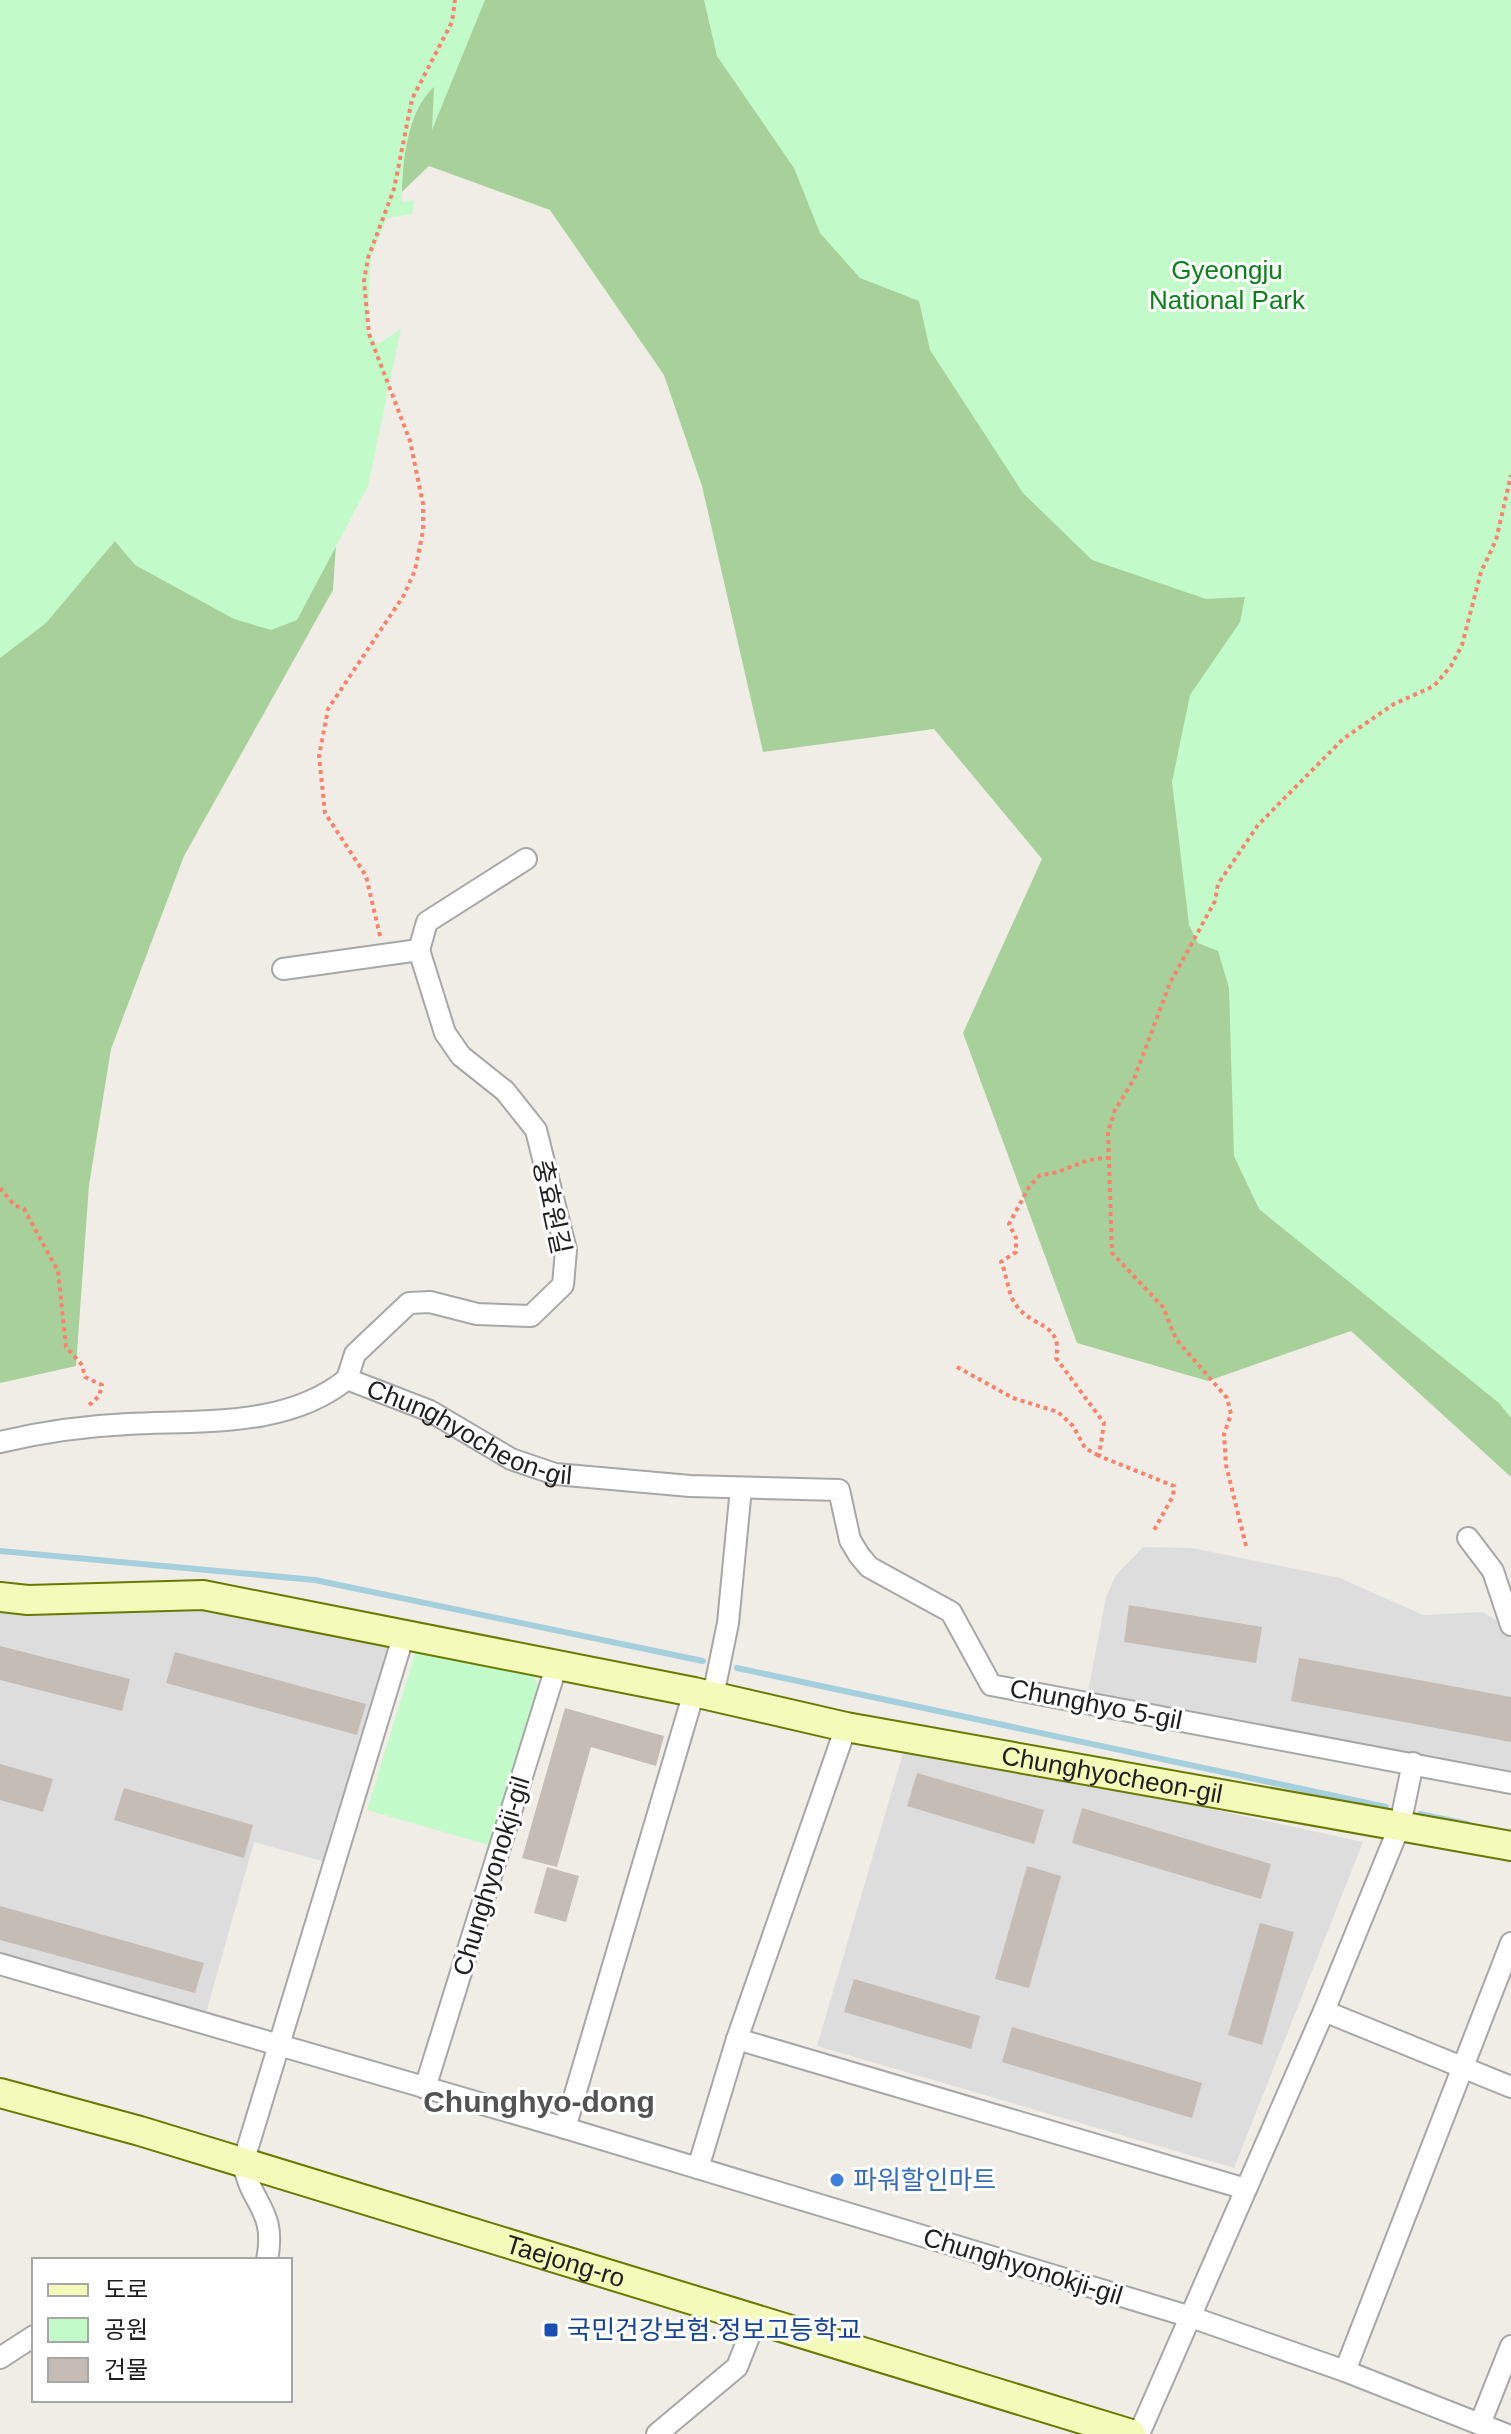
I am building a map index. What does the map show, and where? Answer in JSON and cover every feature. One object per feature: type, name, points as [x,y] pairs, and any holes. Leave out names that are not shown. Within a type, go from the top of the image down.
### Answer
[{"type":"street","points":[[283,969],[419,950],[427,922],[526,859]]},
{"type":"street","name":"충효원길","points":[[347,1379],[355,1354],[409,1303],[430,1302],[477,1314],[531,1316],[563,1285],[566,1250],[536,1130],[505,1091],[461,1056],[445,1033],[419,950]]},
{"type":"street","name":"Chunghyocheon-gil","points":[[0,1442],[64,1430],[128,1424],[198,1423],[300,1408],[347,1379],[430,1411],[511,1459],[555,1474],[741,1488]]},
{"type":"street","points":[[565,2128],[728,1623],[741,1488]]},
{"type":"street","name":"Chunghyo 5-gil","points":[[741,1488],[839,1490],[850,1540],[859,1555],[869,1567],[951,1612],[991,1685],[1511,1783]]},
{"type":"street","points":[[1468,1538],[1493,1571],[1511,1625]]},
{"type":"street","name":"Chunghyocheon-gil","points":[[0,1597],[28,1600],[203,1595],[704,1694],[846,1727],[1511,1846]]},
{"type":"street","points":[[267,2258],[272,2239],[267,2213],[247,2181],[243,2163],[404,1634]]},
{"type":"street","name":"Chunghyonokji-gil","points":[[425,2088],[557,1664]]},
{"type":"street","points":[[698,2168],[737,2039],[846,1727]]},
{"type":"street","points":[[1139,2434],[1324,2011],[1400,1825],[1413,1763]]},
{"type":"street","points":[[1345,2371],[1511,1943]]},
{"type":"street","name":"Chunghyonokji-gil","points":[[0,1964],[565,2128],[1191,2317],[1345,2371],[1505,2434]]},
{"type":"street","points":[[1324,2011],[1511,2087]]},
{"type":"street","points":[[737,2039],[1246,2189]]},
{"type":"street","name":"Taejong-ro","points":[[0,2093],[243,2163],[1131,2434]]},
{"type":"street","points":[[657,2434],[737,2367],[756,2319]]},
{"type":"street","points":[[0,2358],[32,2337]]},
{"type":"street","points":[[1480,2424],[1511,2346]]},
{"type":"path","points":[[395,951],[380,936],[366,876],[325,813],[319,756],[328,709],[404,595],[423,531],[423,504],[410,441],[369,334],[364,281],[368,258],[394,189],[412,99],[445,39],[455,0]]},
{"type":"path","points":[[1246,1546],[1226,1465],[1224,1434],[1231,1414],[1227,1398],[1176,1339],[1163,1307],[1112,1253],[1108,1132],[1115,1110],[1134,1079],[1170,983],[1215,901],[1218,884],[1258,825],[1343,739],[1394,704],[1434,686],[1451,666],[1462,645],[1481,572],[1496,540],[1511,475]]},
{"type":"path","points":[[1099,1456],[1104,1423],[1056,1358],[1059,1344],[1052,1330],[1028,1317],[1014,1303],[1001,1262],[1016,1252],[1016,1238],[1009,1224],[1029,1187],[1040,1175],[1062,1174],[1091,1157],[1110,1158]]},
{"type":"path","points":[[0,1188],[14,1205],[24,1209],[58,1271],[66,1347],[82,1365],[85,1377],[102,1385],[99,1396],[64,1430]]},
{"type":"path","points":[[957,1367],[1013,1398],[1058,1412],[1073,1426],[1085,1448],[1099,1456],[1174,1486],[1173,1496],[1153,1532]]},
{"type":"shaded area","points":[[1143,1547],[1192,1548],[1340,1578],[1423,1615],[1483,1612],[1499,1622],[1511,1639],[1511,1776],[1088,1692],[1106,1597],[1116,1575]]},
{"type":"shaded area","points":[[0,1606],[198,1607],[390,1640],[325,1862],[254,1842],[206,2013],[0,1953]]},
{"type":"shaded area","points":[[906,1743],[1363,1842],[1234,2168],[817,2046]]},
{"type":"green space","points":[[0,0],[1511,0],[1511,1477],[1351,1331],[1208,1381],[1077,1343],[963,1033],[1042,859],[934,729],[763,752],[702,486],[664,375],[550,210],[429,166],[356,236],[333,590],[184,856],[111,1049],[89,1185],[76,1366],[0,1383]]},
{"type":"green space","points":[[0,0],[485,0],[432,130],[434,87],[417,110],[403,172],[402,202],[414,200],[412,214],[387,218],[371,257],[367,330],[378,344],[401,329],[368,486],[297,620],[271,630],[234,619],[135,565],[115,541],[46,623],[0,658]]},
{"type":"green space","name":"Gyeongju National Park","points":[[704,0],[1511,0],[1511,1418],[1499,1403],[1259,1209],[1234,1156],[1229,988],[1218,951],[1198,943],[1189,925],[1172,782],[1190,695],[1240,622],[1245,597],[1206,599],[1092,560],[1023,493],[930,350],[919,301],[860,278],[820,233],[794,168],[717,56]]},
{"type":"green space","points":[[430,1645],[531,1668],[541,1692],[492,1846],[367,1810],[415,1654]]},
{"type":"building","points":[[1129,1605],[1262,1627],[1256,1663],[1124,1642]]},
{"type":"building","points":[[0,1646],[130,1679],[122,1711],[0,1680]]},
{"type":"building","points":[[175,1652],[366,1704],[357,1735],[166,1683]]},
{"type":"building","points":[[1299,1658],[1511,1697],[1511,1742],[1291,1701]]},
{"type":"building","points":[[565,1708],[664,1736],[656,1766],[591,1747],[557,1867],[522,1858]]},
{"type":"building","points":[[0,1764],[53,1779],[43,1812],[0,1800]]},
{"type":"building","points":[[917,1773],[1044,1810],[1034,1844],[907,1806]]},
{"type":"building","points":[[124,1788],[253,1825],[244,1858],[114,1820]]},
{"type":"building","points":[[1082,1808],[1271,1864],[1261,1899],[1072,1843]]},
{"type":"building","points":[[1027,1866],[1061,1876],[1029,1988],[995,1979]]},
{"type":"building","points":[[547,1867],[579,1876],[566,1922],[534,1913]]},
{"type":"building","points":[[0,1906],[204,1963],[195,1993],[0,1940]]},
{"type":"building","points":[[1260,1923],[1294,1932],[1262,2045],[1228,2035]]},
{"type":"building","points":[[854,1979],[980,2016],[971,2049],[844,2012]]},
{"type":"building","points":[[1012,2027],[1202,2083],[1192,2118],[1002,2062]]},
{"type":"waterway","points":[[0,1551],[315,1580],[703,1661]]},
{"type":"waterway","points":[[737,1668],[1386,1807]]},
{"type":"waterway","points":[[1420,1814],[1467,1824]]},
{"type":"place","name":"파워할인마트","points":[[837,2180]]},
{"type":"place","name":"국민건강보험.정보고등학교","points":[[551,2330]]},
{"type":"district","name":"Chunghyo-dong","points":[[539,2102]]}]
